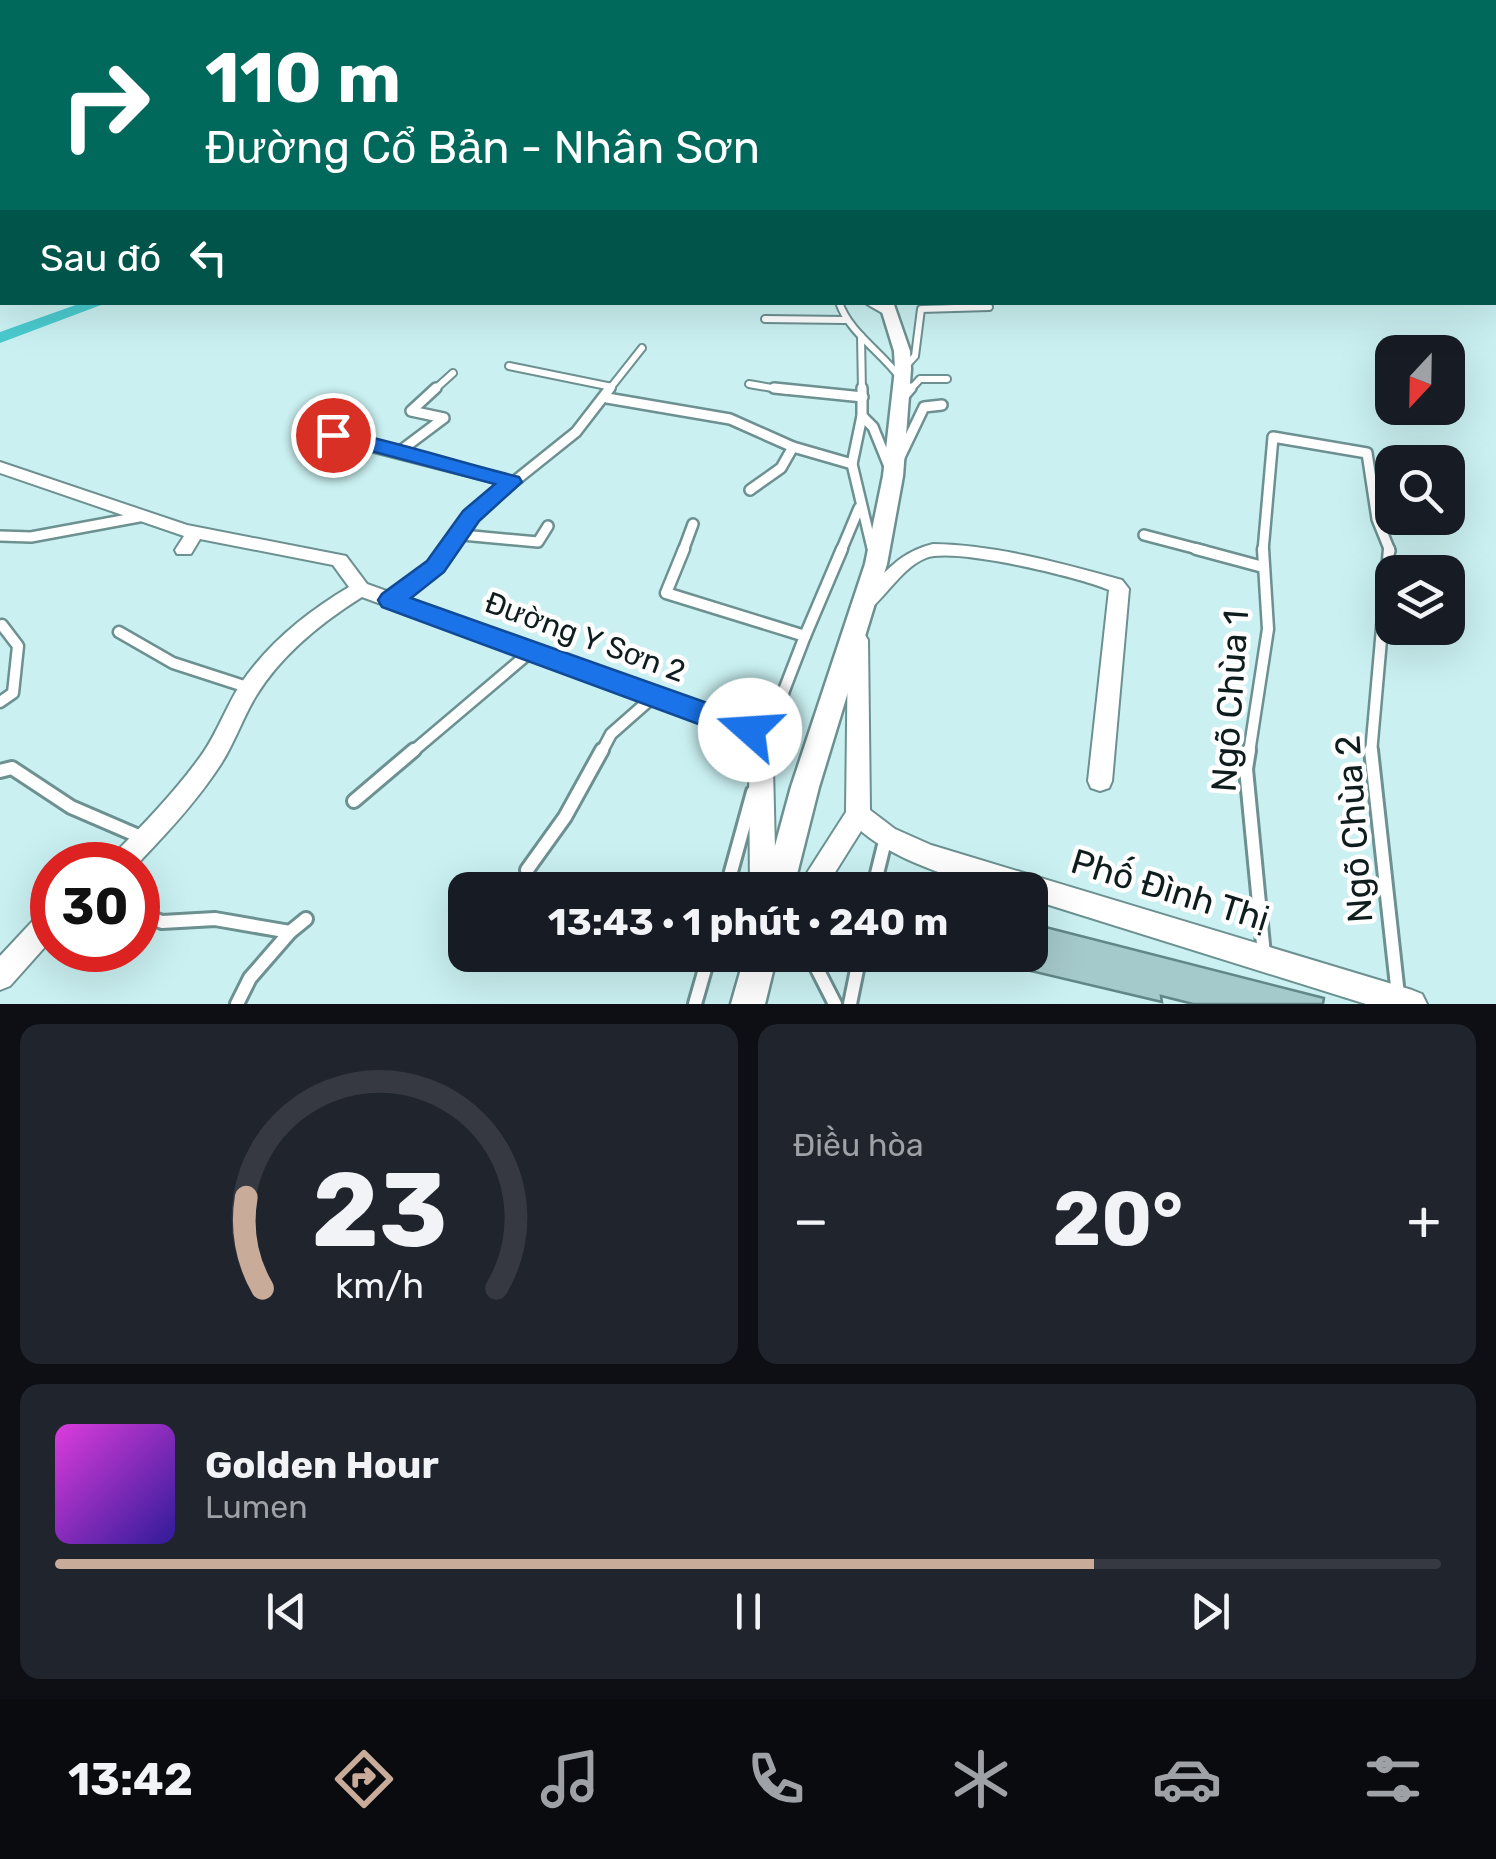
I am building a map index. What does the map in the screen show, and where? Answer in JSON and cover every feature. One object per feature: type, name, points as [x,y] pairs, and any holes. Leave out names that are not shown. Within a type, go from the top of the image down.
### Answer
[{"type":"street","points":[[783,872],[859,609],[876,564],[893,472],[896,406],[902,374],[889,309]]},
{"type":"street","name":"Đường Y Sơn 2","points":[[0,467],[195,533],[339,560],[360,589],[782,742]]},
{"type":"street","points":[[184,550],[195,533]]},
{"type":"street","points":[[859,609],[882,592],[913,557],[936,550],[1046,565],[1116,584],[1118,599],[1100,781]]},
{"type":"street","points":[[143,842],[188,791],[224,740],[250,688],[319,613],[360,589]]},
{"type":"street","points":[[821,872],[858,814],[859,609]]},
{"type":"street","points":[[762,872],[761,765],[782,742]]},
{"type":"street","name":"Phố Đình Thị","points":[[858,814],[886,838],[926,856],[1405,1002]]},
{"type":"street","points":[[0,976],[30,944]]},
{"type":"street","points":[[748,1004],[757,972]]},
{"type":"lane","points":[[840,305],[845,320],[902,374],[915,356],[921,309],[989,307]]},
{"type":"lane","points":[[765,319],[845,320]]},
{"type":"lane","points":[[861,336],[862,416],[852,464],[859,508],[876,564]]},
{"type":"lane","points":[[391,600],[436,567],[462,535],[471,516],[576,432],[607,398],[642,348]]},
{"type":"lane","points":[[509,366],[612,387]]},
{"type":"lane","points":[[400,451],[444,418],[411,411],[454,372]]},
{"type":"lane","points":[[896,406],[920,379],[947,378]]},
{"type":"lane","points":[[749,384],[862,397]]},
{"type":"lane","points":[[607,398],[730,419],[793,447],[852,464]]},
{"type":"lane","points":[[893,472],[924,407],[942,405]]},
{"type":"lane","points":[[862,416],[873,428],[893,472]]},
{"type":"lane","points":[[307,430],[511,482]]},
{"type":"lane","name":"Ngõ Chùa 1","points":[[1265,957],[1246,769],[1268,629],[1263,567],[1273,437]]},
{"type":"lane","name":"Ngõ Chùa 2","points":[[1273,437],[1366,453],[1377,519],[1391,554],[1377,650],[1370,767],[1405,1002]]},
{"type":"lane","points":[[750,490],[781,468],[793,447]]},
{"type":"lane","points":[[782,742],[782,692],[859,508]]},
{"type":"lane","points":[[0,536],[31,536],[139,517]]},
{"type":"lane","points":[[693,524],[682,548],[680,572],[666,593],[805,636]]},
{"type":"lane","points":[[462,535],[538,542],[548,526]]},
{"type":"lane","name":"Ngõ Chùa 1","points":[[1144,535],[1263,567]]},
{"type":"lane","points":[[0,702],[13,693],[18,646],[2,625]]},
{"type":"lane","points":[[119,632],[136,637],[174,664],[250,688]]},
{"type":"lane","points":[[354,800],[529,653]]},
{"type":"lane","points":[[527,870],[565,817],[611,734],[652,696]]},
{"type":"lane","points":[[731,872],[761,765]]},
{"type":"lane","points":[[0,771],[12,768],[71,807],[146,839]]},
{"type":"lane","points":[[878,872],[886,838]]},
{"type":"lane","points":[[160,921],[216,918],[290,932]]},
{"type":"lane","points":[[237,1004],[250,978],[306,919]]},
{"type":"lane","points":[[695,1004],[704,972]]},
{"type":"lane","points":[[819,972],[835,1004]]},
{"type":"lane","points":[[850,1004],[857,972]]},
{"type":"building","points":[[1048,928],[1324,998],[1323,1004],[1193,1004],[1161,996],[1162,1002],[1035,972],[1048,972]]},
{"type":"waterway","points":[[0,338],[93,305]]},
{"type":"route","points":[[333,435],[386,445],[412,457],[511,482],[471,516],[462,535],[436,567],[391,600],[750,730]]}]
